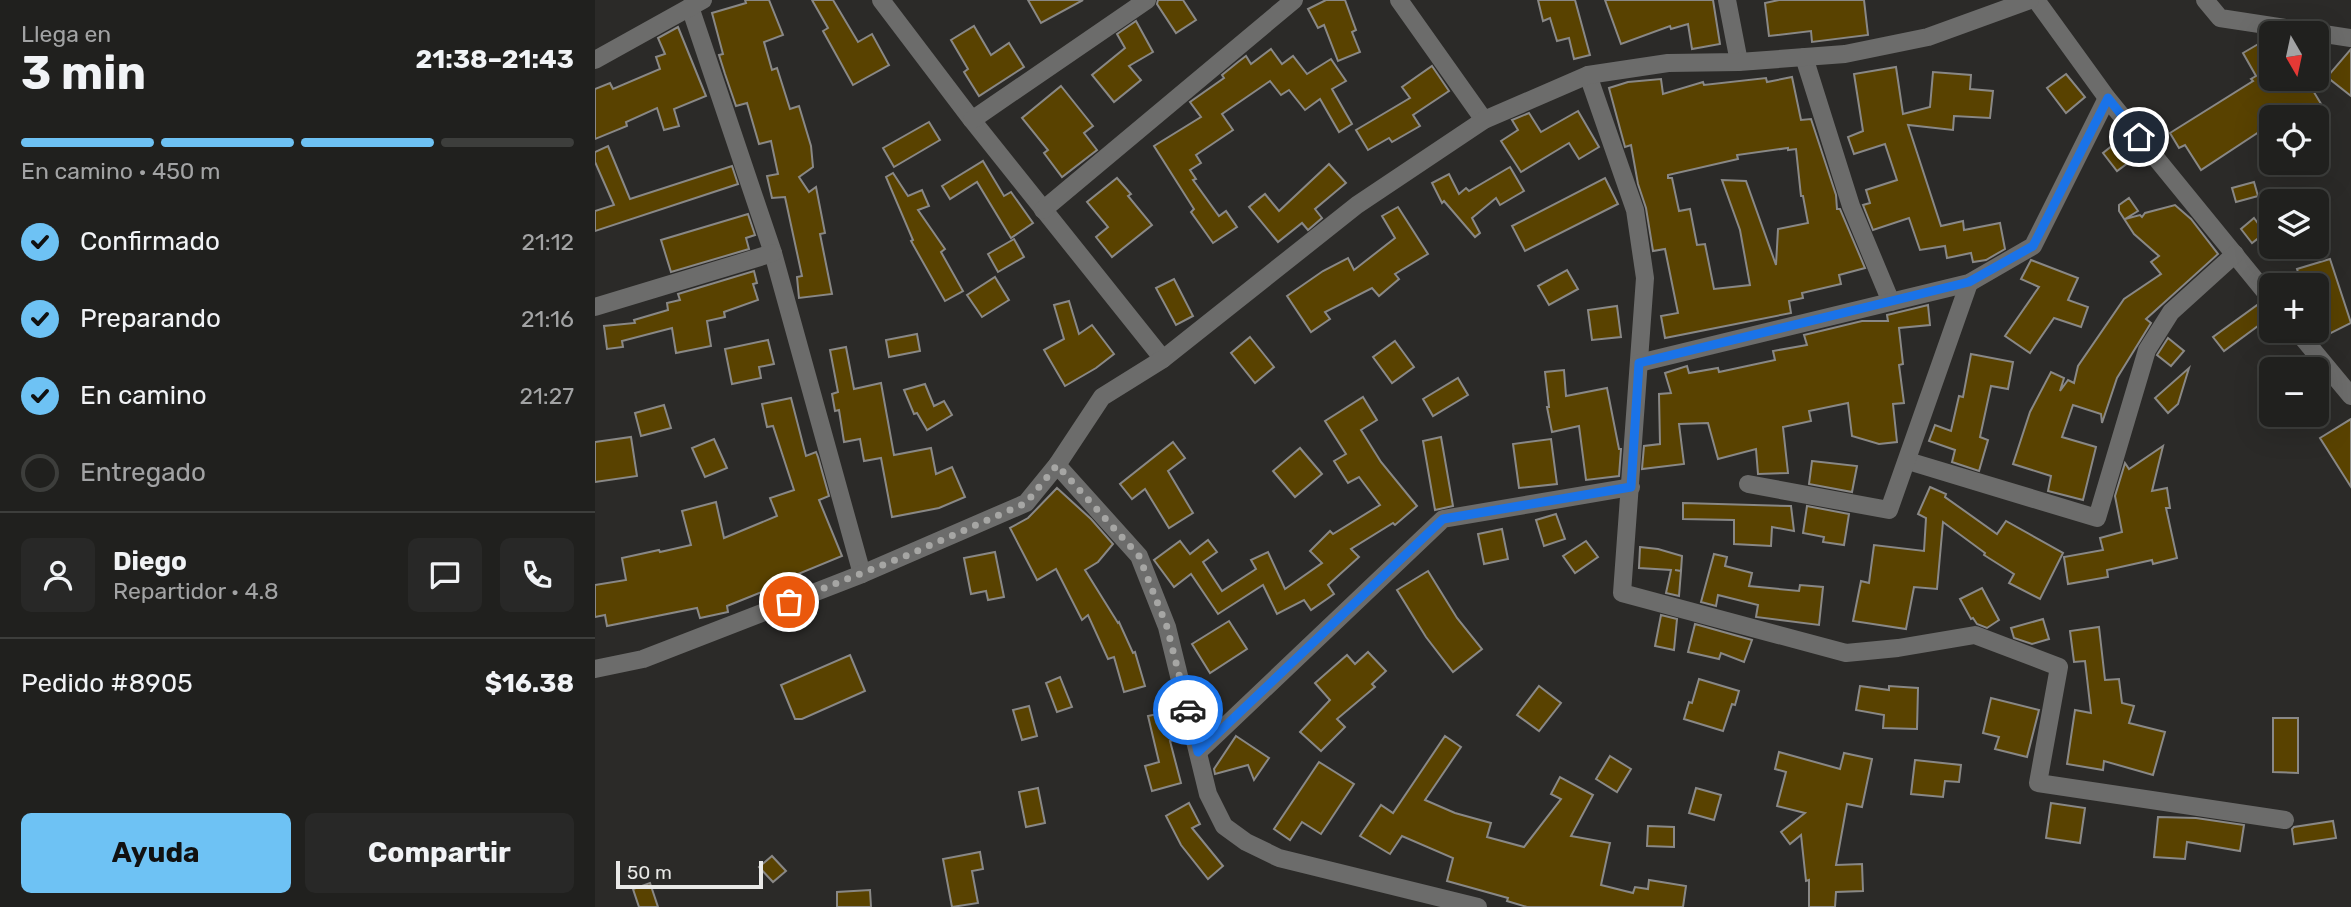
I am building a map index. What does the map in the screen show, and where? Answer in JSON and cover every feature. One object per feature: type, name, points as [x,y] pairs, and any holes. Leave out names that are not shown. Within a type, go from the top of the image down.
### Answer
[{"type":"street","points":[[881,0],[972,120],[1163,359]]},
{"type":"street","points":[[972,120],[1147,0]]},
{"type":"street","points":[[1043,210],[1294,0]]},
{"type":"street","points":[[1399,0],[1484,120]]},
{"type":"street","points":[[1727,0],[1739,62]]},
{"type":"street","points":[[595,669],[643,659],[862,573],[1026,503],[1057,465],[1102,397],[1163,359],[1357,205],[1484,120],[1588,75],[1668,64],[1845,54],[1928,37],[2033,0],[2108,98],[2259,284]]},
{"type":"street","points":[[2205,0],[2220,18],[2351,38]]},
{"type":"street","points":[[595,60],[697,4],[773,253],[862,573]]},
{"type":"street","points":[[1804,57],[1851,206],[1891,302]]},
{"type":"street","points":[[1588,75],[1635,210],[1645,278],[1622,593],[1846,653],[1898,648],[1975,635],[2059,667],[2038,783],[2285,820]]},
{"type":"street","points":[[1639,363],[1969,282],[2033,246],[2108,98]]},
{"type":"street","points":[[595,307],[773,253]]},
{"type":"street","points":[[1908,461],[2097,518],[2147,350],[2171,312],[2235,254]]},
{"type":"street","points":[[1748,484],[1889,510],[1969,282]]},
{"type":"street","points":[[2307,343],[2351,396]]},
{"type":"street","points":[[1057,465],[1139,556],[1167,627],[1208,794],[1224,826],[1245,842],[1279,858],[1478,907]]},
{"type":"street","points":[[1198,752],[1443,519],[1631,487]]},
{"type":"building","points":[[745,0],[769,0],[783,35],[764,42],[772,70],[777,68],[790,109],[799,106],[811,146],[813,167],[799,177],[809,192],[816,187],[825,233],[820,234],[832,294],[799,298],[797,277],[802,276],[785,197],[772,198],[767,176],[778,174],[771,141],[759,144],[747,103],[736,106],[719,55],[723,54],[712,13],[746,3]]},
{"type":"building","points":[[812,0],[833,0],[858,42],[872,34],[889,65],[853,85],[823,31],[828,28]]},
{"type":"building","points":[[1028,0],[1083,0],[1041,23]]},
{"type":"building","points":[[1158,0],[1183,0],[1196,20],[1176,33],[1157,4]]},
{"type":"building","points":[[1326,0],[1345,0],[1356,30],[1352,32],[1360,52],[1338,61],[1324,25],[1318,28],[1308,9]]},
{"type":"building","points":[[1538,0],[1575,0],[1590,55],[1574,59],[1569,38],[1557,41],[1550,18],[1543,21]]},
{"type":"building","points":[[1605,0],[1713,0],[1720,44],[1692,49],[1688,24],[1671,29],[1670,26],[1621,44]]},
{"type":"building","points":[[1779,0],[1864,0],[1868,35],[1812,42],[1811,31],[1769,36],[1765,3]]},
{"type":"building","points":[[1136,21],[1153,52],[1129,66],[1141,80],[1114,102],[1092,75],[1125,48],[1117,34]]},
{"type":"building","points":[[974,26],[991,55],[1009,43],[1024,67],[979,96],[964,72],[968,69],[951,40]]},
{"type":"building","points":[[678,27],[706,96],[674,109],[679,126],[664,130],[657,108],[626,122],[627,126],[595,139],[595,89],[610,83],[613,89],[660,69],[656,57],[665,54],[658,38]]},
{"type":"building","points":[[2259,44],[2259,91],[2313,91],[2322,105],[2259,105],[2259,132],[2201,170],[2185,145],[2179,148],[2170,133],[2253,81],[2251,79],[2256,76],[2243,53]]},
{"type":"building","points":[[1271,49],[1282,64],[1293,56],[1307,74],[1331,59],[1346,81],[1332,89],[1352,124],[1339,132],[1320,99],[1305,110],[1289,90],[1281,95],[1270,81],[1222,114],[1233,130],[1196,155],[1201,163],[1190,170],[1196,179],[1193,180],[1219,216],[1226,211],[1237,227],[1213,243],[1191,212],[1194,209],[1154,146],[1201,117],[1190,102],[1224,78],[1222,75],[1246,56],[1251,64]]},
{"type":"building","points":[[2351,49],[2351,96],[2329,79],[2329,75]]},
{"type":"building","points":[[1432,66],[1449,91],[1413,115],[1420,126],[1392,142],[1389,138],[1368,150],[1356,130],[1410,98],[1402,87]]},
{"type":"building","points":[[1896,67],[1903,114],[1930,107],[1933,72],[1971,75],[1970,89],[1993,91],[1990,118],[1954,116],[1953,130],[1908,125],[1941,226],[1963,221],[1964,230],[2000,223],[2005,249],[1986,260],[1973,262],[1971,253],[1947,258],[1945,246],[1920,250],[1909,218],[1873,230],[1863,205],[1870,203],[1866,190],[1897,180],[1885,144],[1854,154],[1848,137],[1863,131],[1854,74]]},
{"type":"building","points":[[2066,74],[2085,97],[2066,113],[2047,88]]},
{"type":"building","points":[[1792,77],[1801,120],[1811,119],[1836,195],[1837,209],[1840,209],[1865,268],[1839,275],[1841,284],[1802,293],[1803,298],[1789,301],[1791,313],[1665,338],[1661,316],[1678,313],[1665,249],[1653,251],[1631,145],[1625,147],[1609,88],[1628,82],[1661,79],[1663,94],[1703,82],[1704,85],[1766,78],[1767,82]],"holes":[[[1796,149],[1801,196],[1808,223],[1778,229],[1776,265],[1746,181],[1722,180],[1740,230],[1750,285],[1714,289],[1705,244],[1697,245],[1690,209],[1679,211],[1672,178],[1668,178],[1668,175],[1738,159],[1737,155]]]},
{"type":"building","points":[[1061,86],[1093,126],[1084,133],[1097,150],[1062,177],[1044,153],[1048,150],[1022,118]]},
{"type":"building","points":[[1578,111],[1599,147],[1579,159],[1569,143],[1521,172],[1501,141],[1518,130],[1512,120],[1529,113],[1541,132]]},
{"type":"building","points":[[929,122],[940,140],[894,167],[883,148]]},
{"type":"building","points":[[2122,138],[2136,157],[2117,171],[2103,153]]},
{"type":"building","points":[[608,146],[630,199],[732,166],[738,184],[595,231],[595,211],[614,205],[595,162],[595,152]]},
{"type":"building","points":[[983,161],[1004,196],[1011,192],[1033,223],[1011,238],[977,182],[950,199],[942,186]]},
{"type":"building","points":[[1329,164],[1346,183],[1315,209],[1322,218],[1308,230],[1302,223],[1278,242],[1249,207],[1265,194],[1279,211]]},
{"type":"building","points":[[1510,167],[1524,191],[1500,205],[1496,198],[1472,218],[1480,233],[1475,237],[1444,201],[1442,203],[1432,183],[1449,174],[1459,194]]},
{"type":"building","points":[[893,173],[908,196],[922,190],[929,206],[918,210],[945,249],[941,252],[963,291],[945,301],[911,241],[913,240],[886,177]]},
{"type":"building","points":[[1117,178],[1152,225],[1112,257],[1096,237],[1108,227],[1087,202]]},
{"type":"building","points":[[1605,178],[1618,204],[1525,251],[1512,226]]},
{"type":"building","points":[[2254,182],[2258,196],[2236,202],[2232,188]]},
{"type":"building","points":[[2129,198],[2138,211],[2125,219],[2140,215],[2142,217],[2145,213],[2175,205],[2191,219],[2218,254],[2146,319],[2151,323],[2117,378],[2102,423],[2101,414],[2073,405],[2062,437],[2096,447],[2083,500],[2048,491],[2051,476],[2013,464],[2030,412],[2051,372],[2064,378],[2060,391],[2068,380],[2074,383],[2078,366],[2124,299],[2161,274],[2151,262],[2159,256],[2134,234],[2119,211],[2119,205]]},
{"type":"building","points":[[1398,207],[1428,254],[1395,274],[1399,279],[1379,296],[1372,288],[1325,312],[1330,319],[1311,332],[1287,296],[1323,271],[1348,258],[1354,270],[1395,238],[1382,216]]},
{"type":"building","points":[[748,214],[755,235],[746,238],[749,249],[671,272],[661,240]]},
{"type":"building","points":[[2254,218],[2259,225],[2259,238],[2252,243],[2241,229]]},
{"type":"building","points":[[1014,239],[1024,257],[998,272],[988,254]]},
{"type":"building","points":[[2330,259],[2351,323],[2329,334],[2329,273],[2298,273],[2297,269]]},
{"type":"building","points":[[2031,260],[2078,278],[2068,300],[2088,307],[2081,327],[2054,318],[2030,353],[2005,336],[2039,287],[2021,279]]},
{"type":"building","points":[[1567,270],[1578,289],[1549,305],[1538,286]]},
{"type":"building","points":[[754,271],[757,283],[753,284],[758,300],[724,312],[725,317],[707,321],[711,346],[676,353],[672,328],[622,341],[623,347],[607,349],[604,326],[635,323],[634,320],[668,310],[667,303],[680,300],[678,294]]},
{"type":"building","points":[[995,277],[1009,300],[982,317],[967,295]]},
{"type":"building","points":[[1174,279],[1193,316],[1176,325],[1156,288]]},
{"type":"building","points":[[1069,301],[1079,334],[1092,325],[1114,354],[1065,386],[1044,350],[1064,339],[1054,305]]},
{"type":"building","points":[[2259,304],[2259,325],[2224,351],[2213,337]]},
{"type":"building","points":[[1928,305],[1930,325],[1899,328],[1903,364],[1899,365],[1904,403],[1893,404],[1897,442],[1879,444],[1852,436],[1848,403],[1809,411],[1811,421],[1783,427],[1788,473],[1758,474],[1756,449],[1718,459],[1708,423],[1679,424],[1684,464],[1642,469],[1644,446],[1660,444],[1659,394],[1671,393],[1665,373],[1687,366],[1689,373],[1718,368],[1719,372],[1775,360],[1773,351],[1807,345],[1804,335],[1862,321],[1888,321],[1887,315]]},
{"type":"building","points":[[1617,306],[1621,337],[1592,340],[1588,310]]},
{"type":"building","points":[[917,334],[920,351],[889,357],[886,340]]},
{"type":"building","points":[[1250,337],[1274,367],[1255,383],[1231,353]]},
{"type":"building","points":[[2168,338],[2184,351],[2171,366],[2157,355]]},
{"type":"building","points":[[768,340],[774,364],[759,367],[761,378],[732,384],[725,349]]},
{"type":"building","points":[[1395,341],[1414,367],[1392,383],[1373,357]]},
{"type":"building","points":[[846,347],[854,389],[881,383],[894,455],[931,448],[936,474],[952,467],[965,497],[939,508],[892,517],[881,458],[864,461],[860,439],[844,442],[839,410],[835,411],[832,394],[838,392],[830,350]]},
{"type":"building","points":[[1971,354],[2013,362],[2008,389],[1991,386],[1980,437],[1988,440],[1979,471],[1952,462],[1955,450],[1929,441],[1935,425],[1951,431],[1959,396],[1963,397]]},
{"type":"building","points":[[2189,368],[2178,404],[2168,413],[2155,398]]},
{"type":"building","points":[[1564,370],[1566,396],[1607,388],[1621,449],[1619,476],[1586,480],[1579,426],[1552,432],[1545,372]]},
{"type":"building","points":[[1458,378],[1468,395],[1433,416],[1423,399]]},
{"type":"building","points":[[925,384],[934,406],[944,401],[952,415],[927,430],[917,413],[914,414],[904,390]]},
{"type":"building","points":[[1363,397],[1377,420],[1361,430],[1381,462],[1417,506],[1395,525],[1393,523],[1351,549],[1359,557],[1328,585],[1334,594],[1311,610],[1304,600],[1277,614],[1263,585],[1218,614],[1191,574],[1174,587],[1154,560],[1180,541],[1190,554],[1208,540],[1217,552],[1203,562],[1222,591],[1256,569],[1251,560],[1268,552],[1285,589],[1322,563],[1310,551],[1330,531],[1333,534],[1380,505],[1359,477],[1348,483],[1334,461],[1346,454],[1325,421]]},
{"type":"building","points":[[791,398],[806,456],[816,452],[818,457],[829,496],[819,500],[842,556],[798,574],[799,577],[727,606],[728,612],[700,618],[697,608],[607,626],[605,615],[595,617],[595,585],[626,580],[622,558],[691,545],[682,511],[716,502],[724,538],[777,516],[770,498],[794,490],[773,426],[767,427],[762,404]]},
{"type":"building","points":[[664,405],[671,428],[641,436],[635,413]]},
{"type":"building","points":[[2351,419],[2351,487],[2320,438]]},
{"type":"building","points":[[631,437],[637,476],[595,482],[595,442]]},
{"type":"building","points":[[1441,437],[1453,506],[1435,510],[1423,441]]},
{"type":"building","points":[[714,439],[727,468],[705,477],[692,448]]},
{"type":"building","points":[[1551,439],[1557,484],[1519,488],[1513,444]]},
{"type":"building","points":[[1173,442],[1185,458],[1168,471],[1193,513],[1169,528],[1145,489],[1132,499],[1120,484]]},
{"type":"building","points":[[2163,446],[2152,491],[2167,488],[2170,508],[2166,508],[2177,558],[2153,564],[2152,560],[2107,570],[2108,577],[2068,584],[2064,557],[2103,550],[2100,538],[2122,532],[2115,496],[2125,463],[2129,469]]},
{"type":"building","points":[[1300,448],[1322,474],[1295,497],[1273,471]]},
{"type":"building","points":[[1812,461],[1857,466],[1852,492],[1809,484]]},
{"type":"building","points":[[1930,487],[1946,494],[1945,497],[1997,534],[2006,521],[2063,553],[2040,599],[2009,583],[2014,574],[1984,555],[1985,553],[1943,522],[1937,589],[1914,587],[1906,629],[1853,621],[1861,581],[1869,583],[1874,545],[1924,551],[1926,518],[1918,514]]},
{"type":"building","points":[[1057,488],[1091,519],[1113,544],[1098,562],[1085,570],[1119,622],[1133,653],[1135,652],[1145,686],[1124,692],[1114,657],[1108,659],[1088,615],[1082,620],[1056,569],[1037,580],[1010,528],[1028,518]]},
{"type":"building","points":[[1683,503],[1791,506],[1794,531],[1772,527],[1771,546],[1734,544],[1734,520],[1683,519]]},
{"type":"building","points":[[1807,506],[1849,514],[1844,545],[1823,542],[1824,537],[1803,533]]},
{"type":"building","points":[[1556,514],[1565,539],[1544,546],[1536,520]]},
{"type":"building","points":[[1502,529],[1508,559],[1484,564],[1478,534]]},
{"type":"building","points":[[1586,541],[1598,557],[1575,573],[1563,556]]},
{"type":"building","points":[[1640,547],[1682,556],[1679,596],[1666,593],[1671,570],[1639,568]]},
{"type":"building","points":[[995,552],[1004,597],[988,600],[986,591],[971,594],[964,558]]},
{"type":"building","points":[[1714,554],[1727,557],[1725,566],[1752,573],[1749,586],[1799,591],[1800,585],[1823,587],[1819,625],[1756,617],[1758,605],[1718,595],[1716,606],[1701,602]]},
{"type":"building","points":[[1428,571],[1457,618],[1482,649],[1453,672],[1426,637],[1397,590]]},
{"type":"building","points":[[1982,588],[1999,620],[1987,628],[1971,619],[1960,599]]},
{"type":"building","points":[[1661,615],[1677,619],[1674,650],[1655,646]]},
{"type":"building","points":[[2043,619],[2049,639],[2032,644],[2014,638],[2011,628]]},
{"type":"building","points":[[1229,621],[1247,649],[1210,673],[1192,644]]},
{"type":"building","points":[[1695,624],[1752,640],[1744,662],[1721,653],[1719,659],[1688,652]]},
{"type":"building","points":[[2099,627],[2105,680],[2119,679],[2122,703],[2134,706],[2129,723],[2165,732],[2153,775],[2104,761],[2103,770],[2067,764],[2075,710],[2091,713],[2085,661],[2074,662],[2070,631]]},
{"type":"building","points":[[1368,652],[1386,671],[1372,684],[1375,687],[1337,719],[1345,727],[1321,751],[1300,732],[1330,700],[1315,683],[1347,655],[1355,664]]},
{"type":"building","points":[[850,655],[865,691],[802,719],[795,719],[781,685]]},
{"type":"building","points":[[1060,677],[1072,707],[1057,712],[1046,683]]},
{"type":"building","points":[[1699,679],[1739,691],[1723,731],[1684,719]]},
{"type":"building","points":[[1539,686],[1561,703],[1539,731],[1517,715]]},
{"type":"building","points":[[1860,686],[1889,690],[1889,686],[1918,688],[1917,729],[1883,728],[1884,715],[1856,710]]},
{"type":"building","points":[[1991,698],[2039,710],[2027,757],[1995,749],[1999,737],[1983,733]]},
{"type":"building","points":[[1029,706],[1037,736],[1022,740],[1013,710]]},
{"type":"building","points":[[1167,712],[1174,740],[1170,741],[1181,783],[1152,791],[1145,766],[1159,762],[1148,716]]},
{"type":"building","points":[[2273,718],[2298,718],[2298,773],[2273,772]]},
{"type":"building","points":[[1236,736],[1269,758],[1254,780],[1248,765],[1215,774],[1214,769]]},
{"type":"building","points":[[1445,736],[1461,747],[1425,800],[1455,813],[1491,823],[1487,837],[1524,847],[1561,799],[1551,794],[1560,777],[1593,795],[1571,836],[1610,843],[1601,885],[1633,893],[1635,887],[1648,889],[1649,880],[1686,886],[1683,907],[1527,907],[1507,901],[1508,898],[1447,881],[1453,858],[1402,836],[1390,854],[1360,836],[1381,805],[1393,813]]},
{"type":"building","points":[[1779,752],[1840,769],[1844,753],[1872,759],[1862,807],[1847,804],[1836,865],[1862,864],[1863,891],[1836,892],[1835,907],[1809,907],[1809,880],[1806,881],[1801,835],[1790,844],[1781,832],[1805,813],[1777,806],[1786,772],[1775,769]]},
{"type":"building","points":[[1610,756],[1631,769],[1617,792],[1596,779]]},
{"type":"building","points":[[1915,760],[1961,765],[1959,782],[1945,781],[1943,797],[1911,794]]},
{"type":"building","points":[[1319,762],[1354,784],[1321,834],[1302,822],[1290,840],[1274,829]]},
{"type":"building","points":[[1038,788],[1045,823],[1026,827],[1019,792]]},
{"type":"building","points":[[1696,788],[1721,795],[1714,820],[1689,813]]},
{"type":"building","points":[[1189,803],[1200,824],[1192,828],[1223,866],[1208,879],[1181,845],[1166,816]]},
{"type":"building","points":[[2051,803],[2085,808],[2080,843],[2046,838]]},
{"type":"building","points":[[2158,817],[2196,818],[2244,825],[2240,851],[2187,842],[2185,859],[2154,857]]},
{"type":"building","points":[[2333,821],[2336,838],[2294,844],[2294,827]]},
{"type":"building","points":[[1648,826],[1674,827],[1674,847],[1647,846]]},
{"type":"building","points":[[980,852],[983,869],[972,871],[978,903],[952,907],[943,859]]},
{"type":"building","points":[[772,856],[786,871],[773,882],[759,867]]},
{"type":"building","points":[[650,883],[658,907],[639,907],[633,889]]},
{"type":"building","points":[[870,890],[871,907],[837,907],[837,892]]},
{"type":"way so far","points":[[789,602],[908,555],[1026,503],[1057,465],[1139,556],[1167,627],[1188,710]]},
{"type":"route","points":[[1188,710],[1198,752],[1443,519],[1631,487],[1639,363],[1969,282],[2033,246],[2108,98],[2139,137]]}]
